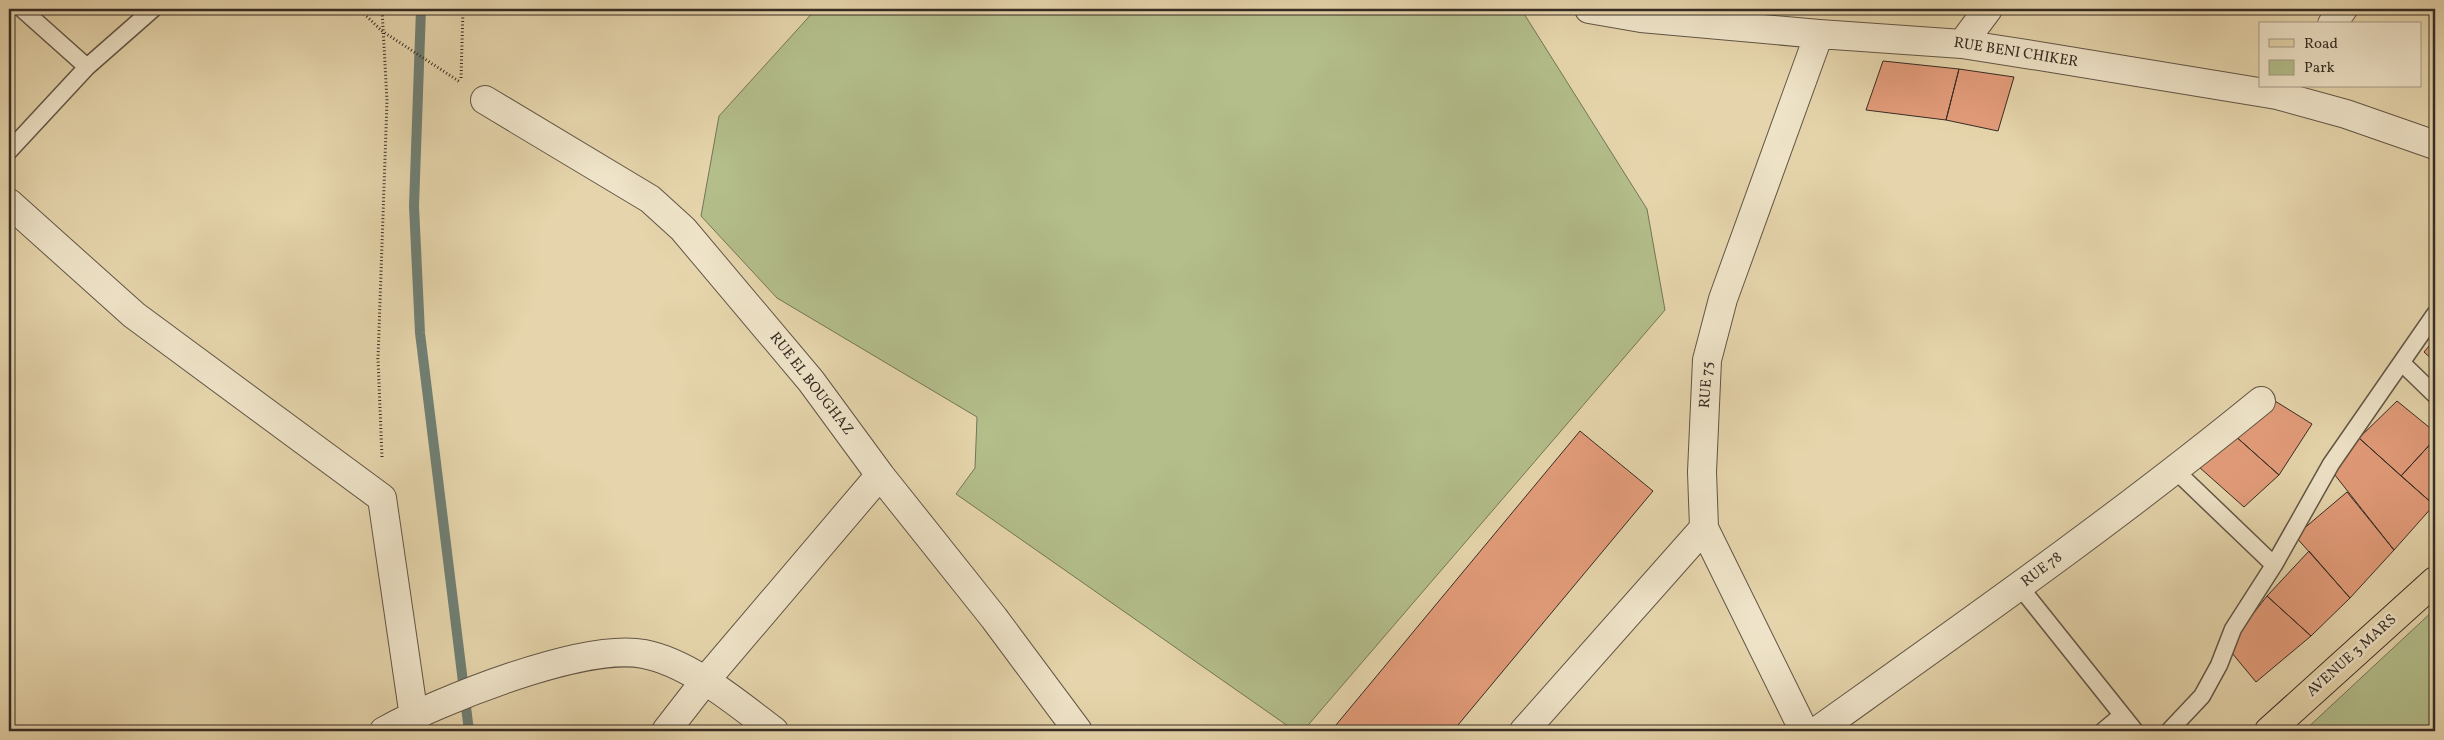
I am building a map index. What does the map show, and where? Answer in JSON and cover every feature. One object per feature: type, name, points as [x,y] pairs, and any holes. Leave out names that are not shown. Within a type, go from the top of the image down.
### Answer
[{"type":"main road","name":"AVENUE 3 MARS","points":[[2269,731],[2435,581]]},
{"type":"street","name":"RUE BENI CHIKER","points":[[1589,9],[1641,18],[1736,17],[1819,34],[1962,44],[2259,88]]},
{"type":"street","points":[[1962,44],[1988,9]]},
{"type":"street","points":[[2333,22],[2343,9]]},
{"type":"street","name":"RUE 75","points":[[1804,731],[1704,528],[1702,472],[1707,360],[1723,299],[1819,34]]},
{"type":"street","name":"RUE BENI CHIKER","points":[[2261,88],[2281,91],[2435,145]]},
{"type":"street","name":"RUE EL BOUGHAZ","points":[[485,100],[650,199],[683,229],[811,381],[880,476],[953,564],[1078,731]]},
{"type":"street","points":[[9,203],[134,315],[382,498],[415,723]]},
{"type":"street","name":"RUE 78","points":[[1817,731],[2020,587],[2176,471],[2261,401]]},
{"type":"street","points":[[666,731],[704,682],[880,476]]},
{"type":"street","points":[[1524,731],[1704,528]]},
{"type":"street","points":[[384,731],[415,723],[465,694],[577,659],[619,653],[644,654],[685,669],[774,731]]},
{"type":"lane","points":[[22,9],[88,67]]},
{"type":"lane","points":[[9,151],[88,67],[153,9]]},
{"type":"lane","points":[[2169,731],[2202,696],[2219,665],[2233,629],[2274,565],[2331,464],[2435,314]]},
{"type":"lane","points":[[2402,363],[2435,395]]},
{"type":"lane","points":[[2176,471],[2274,565]]},
{"type":"lane","points":[[2020,587],[2121,716],[2135,731]]},
{"type":"lane","points":[[2103,731],[2121,716]]},
{"type":"path","points":[[359,9],[382,32],[461,83],[463,9]]},
{"type":"path","points":[[382,9],[387,101],[378,359],[382,498]]},
{"type":"green space","points":[[816,9],[1521,9],[1647,209],[1665,310],[1303,731],[1295,731],[956,494],[975,468],[977,417],[777,298],[701,216],[719,116]]},
{"type":"green space","points":[[2435,609],[2435,731],[2304,731]]},
{"type":"building","points":[[1883,61],[1959,69],[1946,120],[1866,110]]},
{"type":"building","points":[[1959,69],[2014,77],[1998,131],[1946,120]]},
{"type":"building","points":[[2435,339],[2435,362],[2424,352]]},
{"type":"building","points":[[2275,401],[2312,424],[2279,475],[2233,434]]},
{"type":"building","points":[[2397,401],[2435,432],[2435,439],[2401,476],[2359,438]]},
{"type":"building","points":[[1580,431],[1653,491],[1453,731],[1331,731]]},
{"type":"building","points":[[2233,434],[2279,475],[2244,507],[2199,467]]},
{"type":"building","points":[[2359,438],[2434,505],[2394,550],[2331,470]]},
{"type":"building","points":[[2435,439],[2435,504],[2434,505],[2401,476]]},
{"type":"building","points":[[2347,492],[2394,550],[2350,598],[2295,536]]},
{"type":"building","points":[[2309,551],[2350,598],[2311,636],[2267,596]]},
{"type":"building","points":[[2267,596],[2311,636],[2256,682],[2227,647]]},
{"type":"waterway","points":[[421,9],[414,206],[420,333],[469,731]]}]
